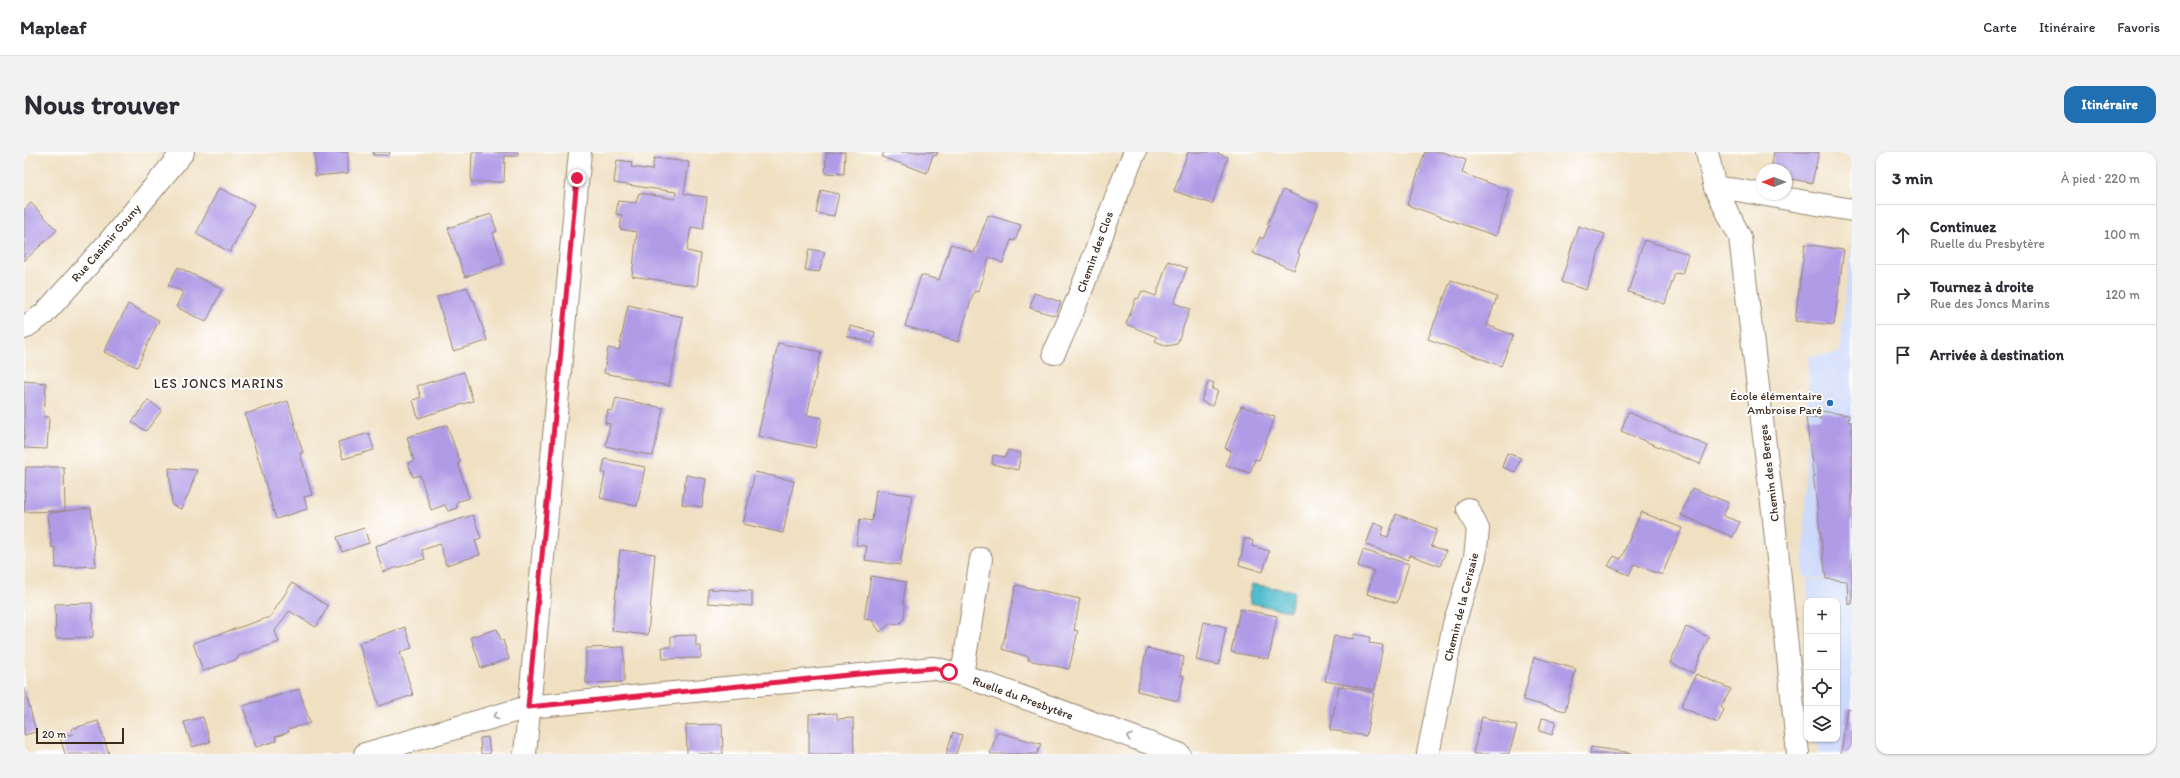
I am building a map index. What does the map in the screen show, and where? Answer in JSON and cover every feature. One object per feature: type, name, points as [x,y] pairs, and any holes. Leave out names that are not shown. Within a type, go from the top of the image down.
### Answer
[{"type":"street","name":"Rue Casimir Gouny","points":[[24,328],[44,314],[108,242],[184,152]]},
{"type":"street","points":[[525,754],[528,707],[580,152]]},
{"type":"street","name":"Chemin des Clos","points":[[1054,353],[1066,330],[1117,192],[1135,152]]},
{"type":"street","name":"Chemin des Berges","points":[[1708,152],[1715,188],[1740,237],[1774,520],[1798,754]]},
{"type":"street","points":[[1715,188],[1737,190],[1852,210]]},
{"type":"street","name":"Chemin de la Cerisaie","points":[[1428,754],[1454,624],[1475,557],[1478,529],[1468,508]]},
{"type":"street","points":[[962,675],[981,559]]},
{"type":"street","name":"Ruelle du Presbytère","points":[[366,754],[528,707],[934,668],[962,675],[1180,754]]},
{"type":"shaded area","name":"École élémentaire Ambroise Paré","points":[[1852,234],[1852,754],[1819,754],[1817,742],[1840,742],[1840,598],[1808,598],[1807,579],[1844,582],[1803,577],[1809,356],[1839,353]]},
{"type":"water","points":[[1252,584],[1294,591],[1289,611],[1250,603],[1249,595]]},
{"type":"building","points":[[315,152],[348,152],[348,173],[315,176]]},
{"type":"building","points":[[373,152],[390,152],[389,155],[373,155]]},
{"type":"building","points":[[472,152],[518,152],[518,156],[505,156],[504,182],[471,182]]},
{"type":"building","points":[[827,152],[845,152],[844,174],[825,173]]},
{"type":"building","points":[[884,152],[938,152],[936,156],[933,155],[927,173],[882,157]]},
{"type":"building","points":[[1188,152],[1214,152],[1228,157],[1212,204],[1174,191]]},
{"type":"building","points":[[1425,152],[1442,152],[1466,160],[1462,173],[1510,191],[1496,236],[1407,205]]},
{"type":"building","points":[[1774,152],[1819,152],[1812,183],[1792,179],[1792,164],[1772,164]]},
{"type":"building","points":[[654,158],[689,162],[684,194],[707,197],[703,229],[691,227],[687,251],[701,254],[697,286],[632,276],[637,232],[620,229],[622,215],[616,214],[618,201],[636,203],[639,193],[675,199],[676,192],[614,183],[617,160],[632,162],[631,167],[652,170]]},
{"type":"building","points":[[219,188],[254,205],[230,252],[196,234]]},
{"type":"building","points":[[821,190],[839,194],[834,216],[816,213]]},
{"type":"building","points":[[1283,190],[1318,205],[1298,253],[1300,254],[1294,270],[1253,253],[1260,237],[1263,239],[1269,225],[1267,224]]},
{"type":"building","points":[[31,203],[57,230],[24,261],[24,210]]},
{"type":"building","points":[[491,214],[497,231],[493,233],[503,263],[465,277],[448,228]]},
{"type":"building","points":[[988,215],[1021,225],[1015,241],[1011,240],[1003,263],[989,257],[978,292],[974,291],[958,342],[905,326],[921,275],[939,280],[951,244],[974,253]]},
{"type":"building","points":[[1578,226],[1605,234],[1586,290],[1561,282]]},
{"type":"building","points":[[1644,240],[1688,254],[1682,274],[1675,273],[1665,304],[1628,292]]},
{"type":"building","points":[[1805,244],[1844,250],[1834,325],[1795,321]]},
{"type":"building","points":[[809,249],[825,252],[819,272],[805,270]]},
{"type":"building","points":[[1168,261],[1187,268],[1174,303],[1190,309],[1177,344],[1167,346],[1155,341],[1157,337],[1126,324],[1136,298],[1138,299],[1142,291],[1156,296]]},
{"type":"building","points":[[178,267],[222,289],[206,322],[176,307],[183,292],[168,285]]},
{"type":"building","points":[[1451,280],[1497,297],[1487,325],[1513,335],[1501,366],[1428,339]]},
{"type":"building","points":[[467,287],[472,300],[474,300],[487,341],[453,351],[437,297]]},
{"type":"building","points":[[1034,293],[1061,302],[1056,316],[1030,308]]},
{"type":"building","points":[[128,304],[159,320],[137,367],[104,352]]},
{"type":"building","points":[[628,305],[683,317],[669,386],[604,373],[608,348],[619,350]]},
{"type":"building","points":[[850,326],[875,332],[872,343],[847,336]]},
{"type":"building","points":[[778,343],[821,352],[807,415],[822,418],[815,448],[758,436]]},
{"type":"building","points":[[464,372],[473,401],[418,418],[413,400],[421,397],[417,386]]},
{"type":"building","points":[[24,381],[46,383],[44,417],[49,417],[47,449],[24,448]]},
{"type":"building","points":[[1209,381],[1214,383],[1212,389],[1218,391],[1212,406],[1201,401]]},
{"type":"building","points":[[616,398],[663,408],[653,456],[606,446],[610,424],[605,423],[608,410],[613,411]]},
{"type":"building","points":[[148,400],[162,410],[146,431],[132,422]]},
{"type":"building","points":[[288,401],[303,453],[300,453],[312,495],[304,497],[307,509],[276,519],[245,414]]},
{"type":"building","points":[[1241,406],[1275,417],[1259,460],[1255,459],[1250,473],[1226,465],[1231,450],[1225,448]]},
{"type":"building","points":[[1821,411],[1849,415],[1848,422],[1852,422],[1852,604],[1848,605],[1847,581],[1826,579],[1806,417],[1820,419]]},
{"type":"building","points":[[1628,412],[1708,446],[1700,464],[1621,431]]},
{"type":"building","points":[[447,425],[460,462],[458,463],[469,498],[456,502],[457,508],[448,511],[445,505],[431,510],[420,475],[413,477],[408,463],[414,461],[407,437]]},
{"type":"building","points":[[369,433],[374,450],[343,459],[338,442]]},
{"type":"building","points":[[1008,450],[1021,453],[1018,470],[992,464],[993,455],[1005,457]]},
{"type":"building","points":[[1507,453],[1521,458],[1515,472],[1502,467]]},
{"type":"building","points":[[605,459],[645,467],[637,506],[600,498],[605,473],[602,473]]},
{"type":"building","points":[[26,467],[64,467],[65,511],[24,512]]},
{"type":"building","points":[[169,468],[197,470],[189,493],[181,509],[172,505]]},
{"type":"building","points":[[755,472],[794,481],[783,533],[743,524]]},
{"type":"building","points":[[686,475],[706,479],[702,507],[682,504]]},
{"type":"building","points":[[1692,488],[1729,503],[1723,516],[1740,522],[1733,537],[1681,515]]},
{"type":"building","points":[[876,490],[912,495],[900,565],[865,560],[867,546],[856,545],[860,519],[872,521]]},
{"type":"building","points":[[91,508],[96,566],[56,568],[55,547],[52,548],[48,514]]},
{"type":"building","points":[[1641,512],[1682,528],[1662,575],[1634,564],[1629,575],[1608,566],[1614,556],[1621,559]]},
{"type":"building","points":[[1396,514],[1437,529],[1431,546],[1446,551],[1440,566],[1410,555],[1408,560],[1366,545],[1374,523],[1384,527],[1381,535],[1388,537]]},
{"type":"building","points":[[473,515],[481,538],[475,540],[480,555],[446,565],[440,544],[422,550],[425,559],[383,572],[375,546]]},
{"type":"building","points":[[364,528],[369,543],[342,552],[337,537]]},
{"type":"building","points":[[1245,538],[1253,541],[1252,546],[1269,551],[1263,572],[1239,565]]},
{"type":"building","points":[[620,550],[655,554],[648,635],[612,631]]},
{"type":"building","points":[[1363,550],[1409,564],[1397,603],[1367,594],[1374,571],[1358,566]]},
{"type":"building","points":[[871,576],[906,582],[903,602],[905,606],[904,619],[899,624],[891,623],[880,632],[872,620],[864,619]]},
{"type":"building","points":[[292,583],[328,606],[316,627],[289,611],[275,631],[279,642],[238,656],[238,659],[203,671],[193,643],[270,617]]},
{"type":"building","points":[[1016,585],[1080,599],[1074,630],[1078,631],[1069,669],[1028,660],[1029,657],[1002,649]]},
{"type":"building","points":[[708,589],[752,591],[752,606],[708,603]]},
{"type":"building","points":[[92,603],[93,637],[56,638],[55,604]]},
{"type":"building","points":[[1240,609],[1277,616],[1269,659],[1231,652]]},
{"type":"building","points":[[1204,622],[1226,627],[1219,665],[1196,660]]},
{"type":"building","points":[[405,627],[412,648],[400,652],[413,695],[379,706],[359,643]]},
{"type":"building","points":[[1686,627],[1709,637],[1693,673],[1670,663]]},
{"type":"building","points":[[497,629],[501,641],[503,640],[509,659],[481,668],[471,637]]},
{"type":"building","points":[[1354,634],[1370,637],[1369,643],[1383,645],[1375,690],[1325,681],[1334,636],[1353,639]]},
{"type":"building","points":[[696,635],[696,646],[701,646],[701,658],[663,659],[662,647],[671,647],[671,636]]},
{"type":"building","points":[[624,647],[624,682],[586,683],[586,648]]},
{"type":"building","points":[[1147,648],[1184,657],[1180,675],[1184,676],[1178,701],[1137,691]]},
{"type":"building","points":[[1534,657],[1576,669],[1565,711],[1523,700]]},
{"type":"building","points":[[1696,674],[1731,689],[1721,707],[1724,710],[1718,723],[1681,707]]},
{"type":"building","points":[[1339,686],[1374,692],[1366,736],[1330,730]]},
{"type":"building","points":[[24,689],[36,732],[24,735]]},
{"type":"building","points":[[299,689],[310,723],[288,729],[289,732],[275,737],[276,741],[256,747],[243,706]]},
{"type":"building","points":[[1847,708],[1852,709],[1852,754],[1841,754]]},
{"type":"building","points":[[837,713],[837,719],[853,718],[854,754],[809,754],[809,714]]},
{"type":"building","points":[[203,717],[210,742],[192,747],[184,722]]},
{"type":"building","points":[[1482,717],[1517,726],[1509,754],[1473,754]]},
{"type":"building","points":[[1542,718],[1556,721],[1552,735],[1539,731]]},
{"type":"building","points":[[98,721],[109,754],[65,754],[60,737],[73,734],[71,729]]},
{"type":"building","points":[[722,724],[723,754],[687,754],[686,725]]},
{"type":"building","points":[[953,732],[962,735],[956,754],[946,754]]},
{"type":"building","points":[[997,732],[1041,744],[1037,754],[990,754]]},
{"type":"building","points":[[488,737],[490,754],[481,754],[480,738]]},
{"type":"building","points":[[1591,747],[1632,753],[1590,754]]},
{"type":"place","name":"École élémentaire Ambroise Paré","points":[[1830,403]]},
{"type":"district","name":"LES JONCS MARINS","points":[[219,383]]},
{"type":"route","points":[[577,178],[528,707],[859,674],[934,668],[949,672]]}]
